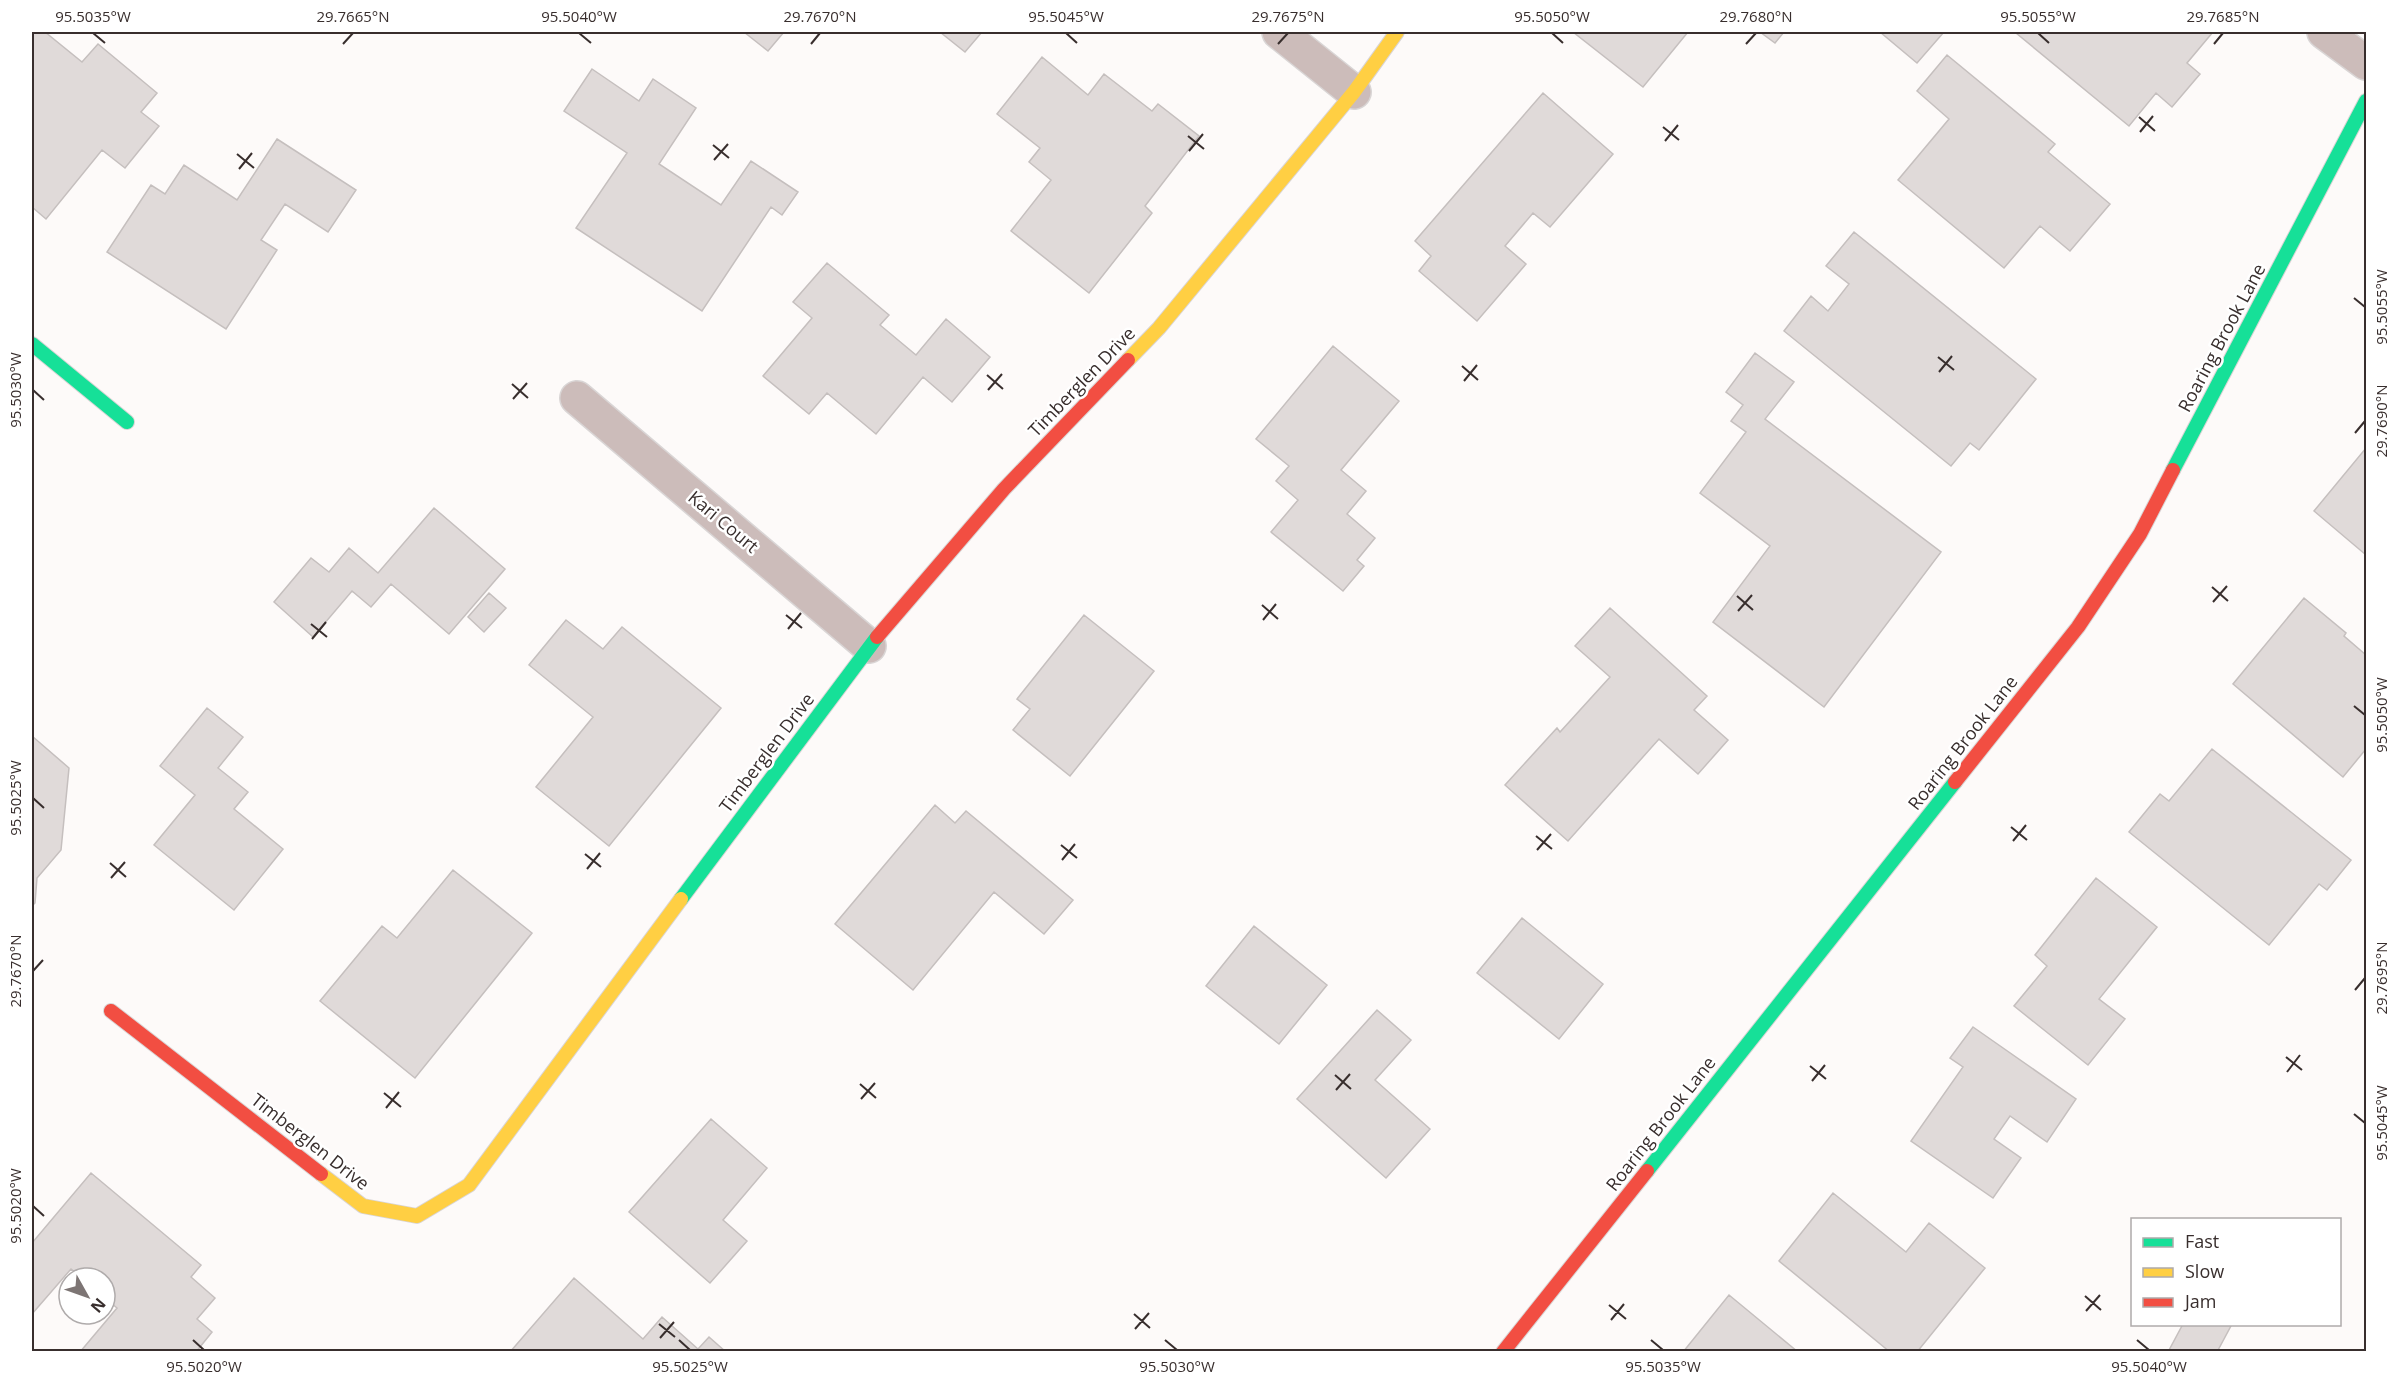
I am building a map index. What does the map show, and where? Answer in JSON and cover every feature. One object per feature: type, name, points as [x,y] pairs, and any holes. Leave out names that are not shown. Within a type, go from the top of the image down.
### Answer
[{"type":"street","points":[[1279,32],[1354,92]]},
{"type":"street","name":"Timberglen Drive","points":[[111,1011],[363,1206],[417,1216],[469,1185],[869,646],[1004,489],[1159,328],[1354,92],[1397,32]]},
{"type":"street","points":[[2324,32],[2367,63]]},
{"type":"street","name":"Roaring Brook Lane","points":[[1503,1352],[2078,627],[2140,534],[2367,101]]},
{"type":"street","points":[[32,344],[127,422]]},
{"type":"street","name":"Kari Court","points":[[577,398],[869,646]]},
{"type":"building","points":[[32,32],[45,32],[82,62],[98,44],[157,93],[141,112],[159,126],[125,168],[102,150],[46,219],[32,207]]},
{"type":"building","points":[[744,32],[784,32],[768,51]]},
{"type":"building","points":[[940,32],[982,32],[965,52]]},
{"type":"building","points":[[1573,32],[1688,32],[1643,87]]},
{"type":"building","points":[[1760,32],[1784,32],[1775,43]]},
{"type":"building","points":[[1880,32],[1944,32],[1917,63]]},
{"type":"building","points":[[2213,32],[2187,63],[2200,74],[2172,107],[2156,93],[2129,126],[2016,33]]},
{"type":"building","points":[[1947,55],[2055,144],[2048,152],[2110,204],[2070,251],[2040,226],[2004,268],[1898,180],[1949,119],[1917,91]]},
{"type":"building","points":[[1042,57],[1088,95],[1104,74],[1152,111],[1158,104],[1199,136],[1145,206],[1152,213],[1089,293],[1011,231],[1051,180],[1029,162],[1040,148],[997,114]]},
{"type":"building","points":[[592,69],[639,101],[653,79],[696,108],[659,164],[721,205],[751,161],[798,192],[782,215],[771,207],[702,311],[576,228],[627,153],[564,111]]},
{"type":"building","points":[[1543,93],[1613,154],[1550,227],[1533,213],[1505,246],[1526,264],[1477,321],[1419,271],[1431,256],[1415,241]]},
{"type":"building","points":[[277,139],[356,190],[328,232],[285,204],[261,240],[277,250],[226,329],[107,252],[151,185],[165,194],[184,165],[237,200]]},
{"type":"building","points":[[1854,232],[2036,379],[1979,450],[1970,443],[1951,466],[1784,331],[1811,296],[1828,311],[1849,284],[1826,266]]},
{"type":"building","points":[[827,263],[889,315],[880,325],[916,355],[946,319],[990,357],[952,402],[923,377],[876,434],[827,393],[809,414],[763,376],[812,318],[793,302]]},
{"type":"building","points":[[1333,346],[1399,401],[1341,470],[1366,491],[1347,514],[1375,538],[1357,560],[1364,566],[1343,591],[1271,532],[1298,500],[1276,481],[1289,466],[1256,439]]},
{"type":"building","points":[[1755,353],[1794,382],[1765,419],[1941,552],[1824,707],[1713,622],[1770,546],[1700,493],[1746,432],[1731,421],[1743,405],[1726,392]]},
{"type":"building","points":[[2366,448],[2366,555],[2314,511]]},
{"type":"building","points":[[434,508],[505,569],[449,634],[391,584],[371,607],[352,591],[313,637],[274,602],[311,558],[329,572],[349,548],[378,573]]},
{"type":"building","points":[[489,593],[506,608],[484,632],[468,617]]},
{"type":"building","points":[[2304,598],[2346,633],[2344,636],[2366,655],[2366,749],[2343,777],[2233,684]]},
{"type":"building","points":[[1610,608],[1707,696],[1694,710],[1728,740],[1698,774],[1659,739],[1568,841],[1505,785],[1557,728],[1560,732],[1610,677],[1575,646]]},
{"type":"building","points":[[1084,615],[1154,671],[1070,776],[1013,730],[1030,709],[1017,699]]},
{"type":"building","points":[[566,620],[603,649],[622,627],[721,708],[609,846],[536,787],[593,717],[529,665]]},
{"type":"building","points":[[207,708],[243,737],[218,768],[248,792],[234,809],[283,849],[234,910],[154,845],[195,795],[160,766]]},
{"type":"building","points":[[32,736],[69,768],[61,850],[37,878],[35,903],[32,906]]},
{"type":"building","points":[[2212,749],[2351,860],[2327,890],[2319,884],[2269,945],[2129,832],[2160,794],[2169,801]]},
{"type":"building","points":[[935,805],[955,823],[966,811],[1073,900],[1044,934],[994,892],[913,990],[835,924]]},
{"type":"building","points":[[453,870],[532,933],[415,1078],[320,1001],[382,926],[397,938]]},
{"type":"building","points":[[2096,878],[2157,927],[2099,999],[2125,1019],[2088,1065],[2014,1006],[2047,966],[2035,955]]},
{"type":"building","points":[[1522,918],[1603,984],[1559,1039],[1477,973]]},
{"type":"building","points":[[1254,926],[1327,985],[1279,1044],[1206,986]]},
{"type":"building","points":[[1377,1010],[1411,1040],[1375,1080],[1430,1129],[1386,1178],[1297,1099]]},
{"type":"building","points":[[1973,1027],[2076,1099],[2047,1142],[2010,1116],[1994,1139],[2021,1158],[1993,1198],[1911,1141],[1963,1067],[1950,1058]]},
{"type":"building","points":[[711,1119],[767,1168],[723,1220],[747,1241],[710,1283],[629,1212]]},
{"type":"building","points":[[91,1173],[201,1265],[191,1277],[215,1298],[197,1319],[212,1332],[196,1352],[80,1352],[102,1326],[117,1326],[117,1266],[57,1266],[57,1285],[32,1314],[32,1243]]},
{"type":"building","points":[[1833,1193],[1906,1252],[1929,1223],[1985,1268],[1917,1352],[1890,1352],[1779,1261]]},
{"type":"building","points":[[574,1278],[643,1339],[662,1317],[698,1349],[709,1337],[726,1352],[510,1352]]},
{"type":"building","points":[[1729,1295],[1798,1352],[1683,1352]]},
{"type":"building","points":[[2182,1326],[2231,1326],[2217,1352],[2168,1352]]},
{"type":"traffic: fast","points":[[2173,470],[2366,101]]},
{"type":"traffic: fast","points":[[32,344],[127,422]]},
{"type":"traffic: fast","points":[[681,899],[877,637]]},
{"type":"traffic: fast","points":[[1647,1171],[1955,782]]},
{"type":"traffic: slow","points":[[1128,360],[1159,328],[1354,92],[1397,32]]},
{"type":"traffic: slow","points":[[321,1174],[363,1206],[417,1216],[469,1185],[681,899]]},
{"type":"traffic: jam","points":[[877,637],[1004,489],[1128,360]]},
{"type":"traffic: jam","points":[[1955,782],[2078,627],[2140,534],[2173,470]]},
{"type":"traffic: jam","points":[[111,1011],[321,1174]]},
{"type":"traffic: jam","points":[[1503,1352],[1647,1171]]}]
